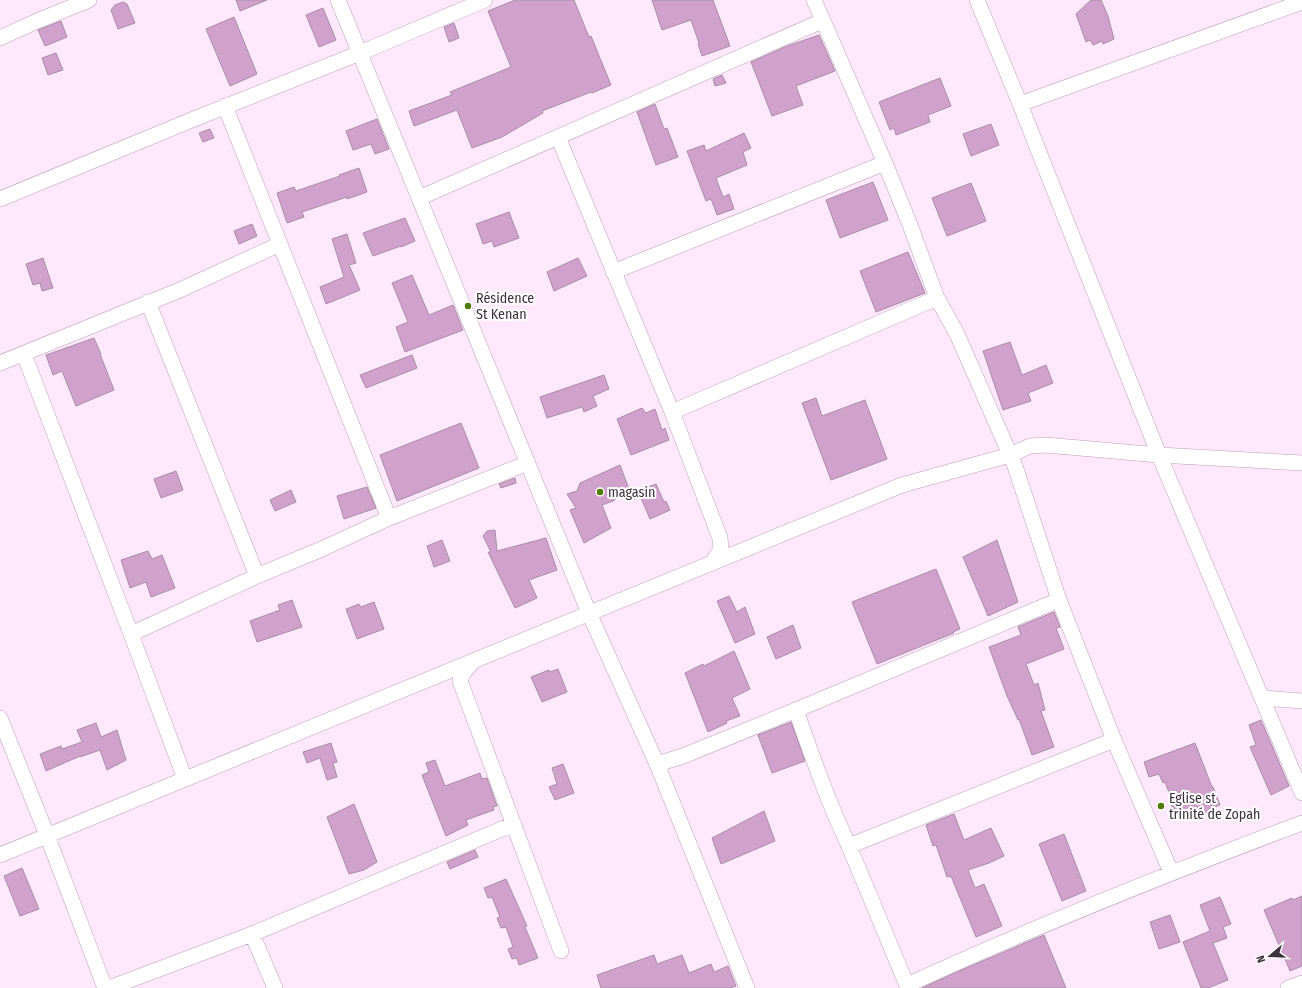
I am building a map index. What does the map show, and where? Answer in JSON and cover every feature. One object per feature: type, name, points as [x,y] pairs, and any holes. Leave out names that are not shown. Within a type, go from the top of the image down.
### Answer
[{"type":"street","points":[[0,38],[89,0]]},
{"type":"street","points":[[338,0],[589,613],[657,764],[747,988]]},
{"type":"street","points":[[0,199],[225,106],[360,53],[485,0]]},
{"type":"street","points":[[814,0],[885,163],[937,298],[957,334],[1015,466],[1059,600],[1114,740],[1172,872]]},
{"type":"street","points":[[977,0],[1160,455],[1302,793]]},
{"type":"street","points":[[1020,104],[1302,2]]},
{"type":"street","points":[[419,198],[822,21]]},
{"type":"street","points":[[225,106],[389,518]]},
{"type":"street","points":[[558,137],[672,412],[720,538],[721,549],[712,563]]},
{"type":"street","points":[[613,272],[885,163]]},
{"type":"street","points":[[0,364],[180,290],[280,244]]},
{"type":"street","points":[[672,412],[937,298]]},
{"type":"street","points":[[148,302],[257,576]]},
{"type":"street","points":[[24,354],[185,779]]},
{"type":"street","points":[[0,855],[902,485],[1010,455],[1030,446],[1046,445],[1160,455],[1302,463]]},
{"type":"street","points":[[131,634],[257,576],[324,548],[389,518],[528,463]]},
{"type":"street","points":[[657,764],[683,756],[796,710],[1059,600]]},
{"type":"street","points":[[475,660],[462,673],[460,681],[561,951]]},
{"type":"street","points":[[1262,698],[1302,701]]},
{"type":"street","points":[[796,710],[820,779],[850,846],[907,987],[970,956],[1172,872],[1302,822]]},
{"type":"street","points":[[0,718],[47,835],[105,988]]},
{"type":"street","points":[[850,846],[1114,740]]},
{"type":"street","points":[[109,988],[252,934],[514,824]]},
{"type":"street","points":[[252,934],[275,988]]},
{"type":"street","points":[[1288,988],[1302,982]]},
{"type":"building","points":[[236,0],[267,0],[240,11]]},
{"type":"building","points":[[515,0],[574,0],[589,37],[591,36],[611,85],[542,111],[543,113],[502,137],[472,148],[457,110],[414,126],[409,111],[452,95],[450,92],[511,67],[488,11]]},
{"type":"building","points":[[652,0],[713,0],[730,46],[702,56],[691,20],[662,30]]},
{"type":"building","points":[[1091,0],[1101,0],[1108,16],[1114,39],[1103,44],[1102,41],[1093,45],[1090,40],[1086,42],[1076,14]]},
{"type":"building","points":[[123,2],[127,4],[135,23],[118,29],[111,10],[115,5]]},
{"type":"building","points":[[323,8],[336,40],[319,47],[306,15]]},
{"type":"building","points":[[234,17],[257,74],[230,86],[206,29]]},
{"type":"building","points":[[61,21],[67,37],[45,46],[38,30]]},
{"type":"building","points":[[454,23],[459,38],[449,42],[444,27]]},
{"type":"building","points":[[819,35],[835,71],[796,86],[803,105],[772,116],[751,62],[787,46]]},
{"type":"building","points":[[56,53],[63,70],[48,75],[42,58]]},
{"type":"building","points":[[722,75],[726,83],[715,86],[713,79]]},
{"type":"building","points":[[940,78],[951,106],[928,115],[930,122],[896,135],[894,128],[890,130],[879,102]]},
{"type":"building","points":[[655,104],[664,129],[667,128],[678,157],[656,165],[637,112]]},
{"type":"building","points":[[377,119],[389,149],[375,154],[371,144],[353,150],[346,131]]},
{"type":"building","points":[[991,124],[999,145],[971,156],[963,134]]},
{"type":"building","points":[[210,129],[214,138],[203,142],[199,133]]},
{"type":"building","points":[[744,133],[751,148],[743,152],[747,165],[716,178],[723,197],[729,194],[734,209],[717,215],[711,199],[706,201],[687,151],[704,145],[706,151]]},
{"type":"building","points":[[359,168],[367,192],[302,212],[304,217],[287,223],[277,193],[294,187],[296,191]]},
{"type":"building","points":[[873,182],[888,220],[840,238],[826,200]]},
{"type":"building","points":[[971,183],[986,221],[947,236],[932,198]]},
{"type":"building","points":[[509,212],[519,238],[494,247],[492,241],[483,244],[476,224]]},
{"type":"building","points":[[405,218],[415,241],[373,256],[363,233]]},
{"type":"building","points":[[252,224],[257,236],[239,244],[234,231]]},
{"type":"building","points":[[347,234],[356,263],[349,265],[360,290],[326,304],[320,287],[344,277],[332,239]]},
{"type":"building","points":[[908,252],[925,293],[876,312],[860,271]]},
{"type":"building","points":[[43,258],[53,288],[42,291],[40,283],[33,285],[26,264]]},
{"type":"building","points":[[578,258],[587,276],[554,291],[547,272]]},
{"type":"building","points":[[412,275],[429,315],[453,305],[463,330],[405,352],[396,327],[408,322],[392,283]]},
{"type":"building","points":[[94,338],[114,390],[76,406],[62,371],[53,375],[46,355]]},
{"type":"building","points":[[1010,342],[1022,375],[1046,365],[1053,383],[1028,393],[1031,401],[1003,410],[983,351]]},
{"type":"building","points":[[412,355],[417,368],[366,388],[360,375]]},
{"type":"building","points":[[604,375],[609,389],[593,396],[597,406],[584,412],[582,407],[547,418],[540,397]]},
{"type":"building","points":[[816,398],[822,416],[865,400],[887,459],[831,480],[802,403]]},
{"type":"building","points":[[642,408],[646,413],[655,409],[662,430],[665,428],[669,440],[631,455],[617,419]]},
{"type":"building","points":[[461,423],[479,468],[397,501],[380,455]]},
{"type":"building","name":"magasin","points":[[620,465],[629,489],[613,501],[602,505],[611,528],[584,543],[570,510],[576,508],[567,494],[577,491],[580,483]]},
{"type":"building","points":[[176,471],[183,490],[161,498],[154,479]]},
{"type":"building","points":[[515,478],[516,483],[501,488],[499,484]]},
{"type":"building","points":[[656,484],[664,502],[666,501],[670,510],[650,519],[638,491]]},
{"type":"building","points":[[367,487],[376,508],[344,519],[337,496]]},
{"type":"building","points":[[291,490],[296,502],[275,511],[270,500]]},
{"type":"building","points":[[495,530],[497,551],[546,538],[557,570],[529,580],[537,598],[515,608],[488,552],[491,552],[483,536],[487,531]]},
{"type":"building","points":[[442,540],[450,561],[434,567],[427,546]]},
{"type":"building","points":[[997,540],[1018,602],[988,616],[963,557]]},
{"type":"building","points":[[148,551],[152,559],[162,555],[175,588],[151,597],[146,582],[130,588],[121,560]]},
{"type":"building","points":[[936,569],[960,629],[953,632],[954,633],[877,664],[852,602]]},
{"type":"building","points":[[729,596],[737,612],[745,607],[755,634],[735,643],[717,601]]},
{"type":"building","points":[[292,600],[302,627],[257,642],[250,621],[280,610],[278,605]]},
{"type":"building","points":[[374,602],[384,629],[357,639],[346,609],[359,604],[361,607]]},
{"type":"building","points":[[1054,612],[1060,627],[1056,628],[1064,649],[1026,664],[1034,685],[1038,683],[1045,710],[1041,711],[1054,747],[1032,755],[1019,719],[1018,720],[1007,696],[989,647],[1021,635],[1018,627]]},
{"type":"building","points":[[793,625],[801,648],[776,659],[767,637]]},
{"type":"building","points":[[734,651],[750,689],[732,698],[740,716],[726,721],[727,723],[708,732],[685,673],[703,664],[704,666]]},
{"type":"building","points":[[558,669],[567,692],[542,702],[531,677],[549,670],[550,672]]},
{"type":"building","points":[[1261,720],[1289,786],[1271,795],[1250,747],[1256,745],[1249,725]]},
{"type":"building","points":[[791,722],[805,761],[772,773],[758,735]]},
{"type":"building","points":[[96,723],[101,737],[117,730],[126,760],[107,770],[100,750],[80,756],[46,771],[40,754],[61,746],[62,749],[82,742],[77,730]]},
{"type":"building","points":[[331,743],[337,762],[333,763],[337,777],[327,780],[320,758],[307,763],[303,752]]},
{"type":"building","points":[[1195,743],[1220,805],[1188,820],[1186,816],[1177,819],[1165,782],[1163,783],[1159,774],[1149,777],[1144,762]]},
{"type":"building","points":[[435,760],[445,786],[480,773],[482,779],[487,778],[497,806],[493,807],[494,810],[466,820],[468,825],[446,836],[422,775],[429,772],[426,763]]},
{"type":"building","points":[[563,764],[574,793],[555,800],[549,787],[557,784],[552,768]]},
{"type":"building","points":[[354,804],[377,862],[364,870],[349,874],[327,817]]},
{"type":"building","points":[[764,811],[775,841],[721,864],[712,838]]},
{"type":"building","points":[[954,814],[964,840],[991,828],[1004,856],[968,870],[975,888],[984,884],[1002,926],[976,937],[951,876],[947,877],[936,845],[933,846],[926,825]]},
{"type":"building","points":[[1064,834],[1086,891],[1062,901],[1039,844]]},
{"type":"building","points":[[475,850],[478,857],[450,869],[447,862]]},
{"type":"building","points":[[22,868],[39,909],[20,916],[4,876]]},
{"type":"building","points":[[506,879],[527,926],[525,927],[538,958],[519,965],[517,958],[512,959],[508,949],[513,947],[506,927],[501,928],[497,918],[500,917],[492,897],[488,898],[484,888]]},
{"type":"building","points":[[1302,896],[1302,966],[1290,971],[1264,910],[1292,898],[1293,900]]},
{"type":"building","points":[[1220,897],[1231,924],[1223,927],[1227,938],[1213,943],[1228,980],[1208,988],[1201,988],[1183,942],[1210,931],[1200,905]]},
{"type":"building","points":[[1170,915],[1180,942],[1159,949],[1150,922]]},
{"type":"building","points":[[1044,935],[1066,988],[922,988],[959,971]]},
{"type":"building","points":[[654,955],[657,964],[682,955],[689,973],[711,964],[714,972],[728,966],[736,986],[730,988],[601,988],[597,975]]},
{"type":"place","name":"Résidence St Kenan","points":[[468,306]]},
{"type":"place","name":"magasin","points":[[600,492]]},
{"type":"place","name":"Eglise st trinité de Zopah","points":[[1161,806]]}]
